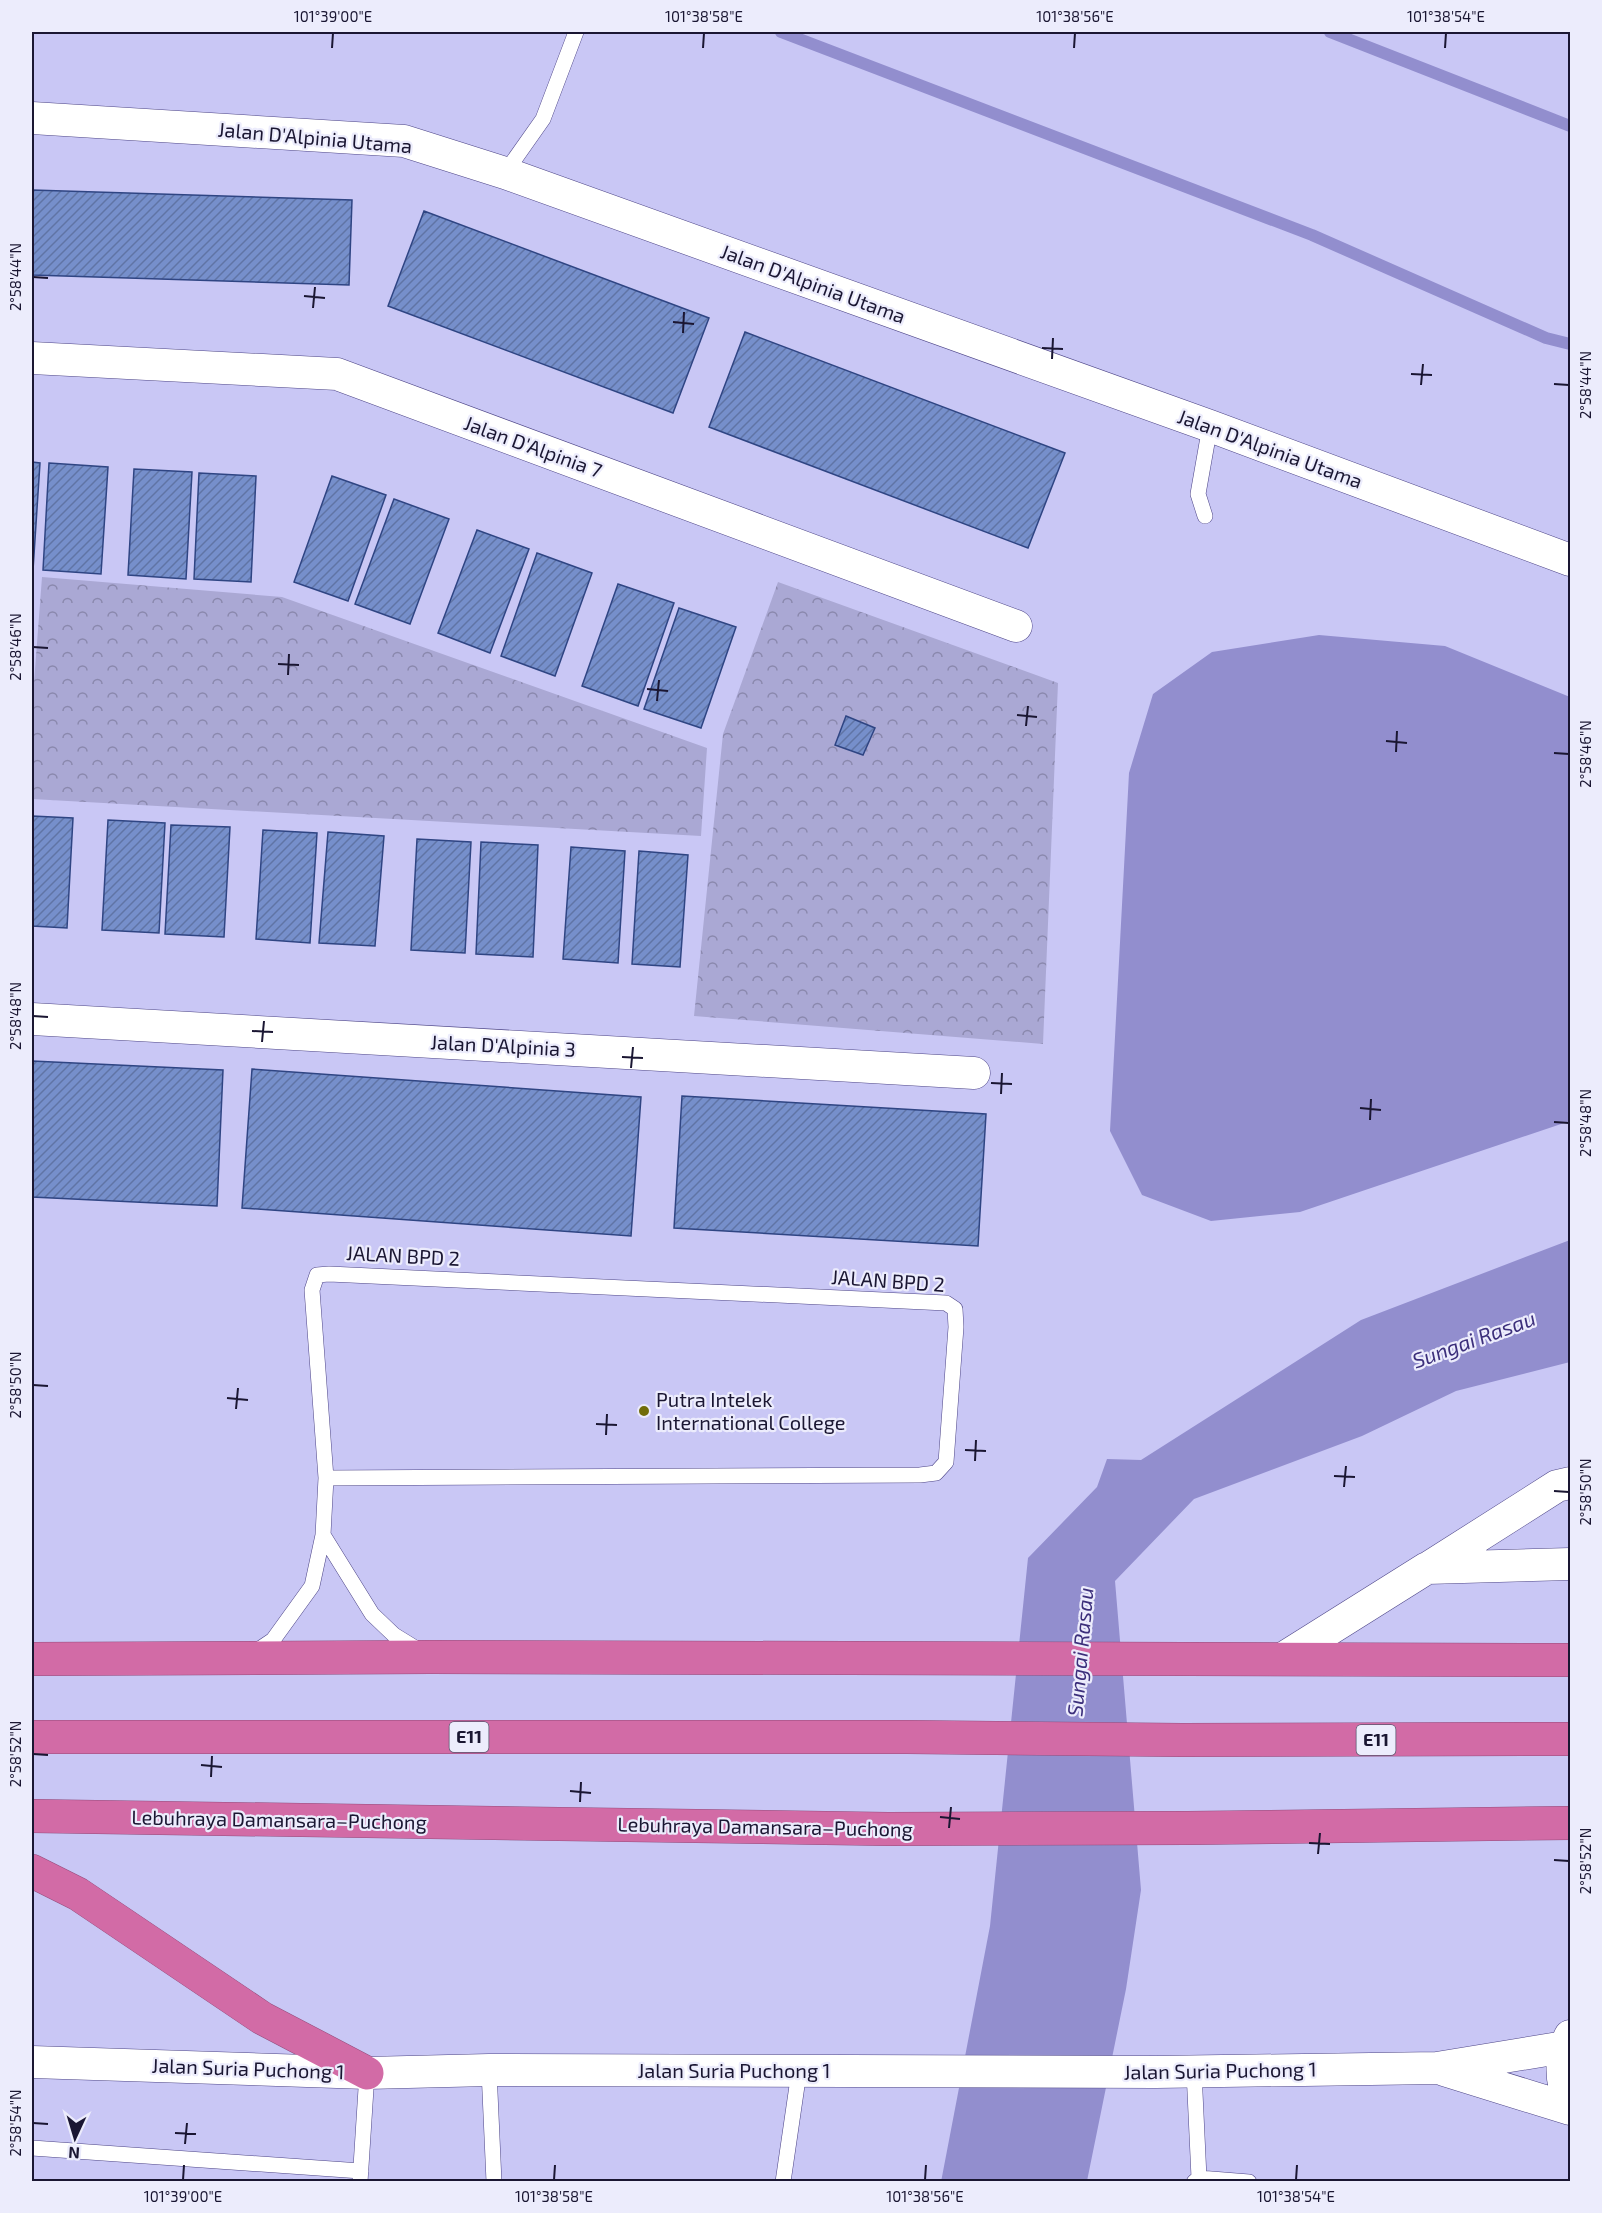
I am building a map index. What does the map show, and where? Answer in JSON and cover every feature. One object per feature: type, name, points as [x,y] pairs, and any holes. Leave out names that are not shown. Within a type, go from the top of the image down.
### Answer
[{"type":"highway","points":[[32,1659],[431,1657],[1570,1660]]},
{"type":"highway","name":"E11","points":[[32,1737],[1570,1739]]},
{"type":"highway","name":"Lebuhraya Damansara–Puchong","points":[[32,1816],[888,1829],[1188,1828],[1570,1822]]},
{"type":"highway","points":[[32,1871],[78,1894],[262,2018],[367,2073]]},
{"type":"street","name":"Jalan D'Alpinia Utama","points":[[32,118],[404,141],[505,173],[1209,426],[1570,560]]},
{"type":"street","name":"Jalan D'Alpinia 7","points":[[32,358],[337,374],[1016,626]]},
{"type":"street","name":"Jalan D'Alpinia 3","points":[[32,1019],[974,1073]]},
{"type":"street","points":[[1282,1659],[1557,1486],[1570,1483]]},
{"type":"street","points":[[1427,1568],[1570,1564]]},
{"type":"street","points":[[1568,2041],[1562,2069],[1570,2100]]},
{"type":"street","name":"Jalan Suria Puchong 1","points":[[32,2062],[367,2073],[489,2070],[1156,2072],[1437,2068],[1568,2041]]},
{"type":"street","name":"Jalan Suria Puchong 1","points":[[1437,2068],[1570,2109]]},
{"type":"lane","points":[[505,173],[543,119],[576,32]]},
{"type":"lane","points":[[1205,516],[1198,494],[1209,426]]},
{"type":"lane","name":"JALAN BPD 2","points":[[317,1275],[946,1303],[955,1309],[956,1327],[946,1462],[936,1473],[920,1475],[327,1478],[312,1290],[317,1275]]},
{"type":"lane","points":[[246,1658],[273,1640],[312,1586],[323,1535],[327,1478]]},
{"type":"lane","points":[[323,1535],[372,1614],[394,1635],[431,1657]]},
{"type":"lane","points":[[489,2070],[494,2181]]},
{"type":"lane","points":[[1194,2071],[1197,2180],[1249,2181]]},
{"type":"lane","points":[[783,2181],[799,2072]]},
{"type":"lane","points":[[32,2148],[361,2176],[367,2073]]},
{"type":"green space","points":[[42,577],[282,597],[707,748],[701,836],[32,799],[32,709]]},
{"type":"green space","points":[[778,582],[1058,683],[1043,1044],[694,1016],[723,734]]},
{"type":"water","points":[[1319,635],[1445,646],[1570,697],[1570,1121],[1300,1212],[1211,1221],[1142,1195],[1110,1131],[1129,773],[1153,694],[1212,652]]},
{"type":"water","name":"Sungai Rasau","points":[[1570,1240],[1570,1362],[1456,1391],[1362,1436],[1194,1499],[1115,1581],[1141,1890],[1126,1989],[1087,2181],[941,2182],[990,1926],[1028,1558],[1097,1487],[1107,1459],[1141,1460],[1361,1320]]},
{"type":"building","points":[[32,190],[352,200],[349,285],[32,275]]},
{"type":"building","points":[[424,211],[709,318],[673,413],[388,306]]},
{"type":"building","points":[[745,332],[1065,453],[1028,548],[709,427]]},
{"type":"building","points":[[32,462],[40,463],[33,570],[32,570]]},
{"type":"building","points":[[49,463],[108,467],[101,574],[43,570]]},
{"type":"building","points":[[134,469],[192,472],[186,579],[128,575]]},
{"type":"building","points":[[199,473],[256,476],[251,582],[194,579]]},
{"type":"building","points":[[332,476],[386,495],[348,601],[294,582]]},
{"type":"building","points":[[394,499],[449,519],[410,624],[355,604]]},
{"type":"building","points":[[477,530],[529,549],[490,653],[438,633]]},
{"type":"building","points":[[537,553],[592,573],[555,676],[501,656]]},
{"type":"building","points":[[618,584],[674,603],[638,706],[582,686]]},
{"type":"building","points":[[679,608],[736,627],[701,728],[644,709]]},
{"type":"building","points":[[846,716],[875,728],[863,755],[835,745]]},
{"type":"building","points":[[32,816],[73,818],[67,928],[32,926]]},
{"type":"building","points":[[108,820],[165,823],[159,933],[102,930]]},
{"type":"building","points":[[171,825],[230,827],[224,937],[165,934]]},
{"type":"building","points":[[263,830],[317,833],[310,943],[256,939]]},
{"type":"building","points":[[328,832],[384,836],[375,946],[319,943]]},
{"type":"building","points":[[417,839],[471,842],[465,953],[411,950]]},
{"type":"building","points":[[481,842],[538,845],[533,957],[476,954]]},
{"type":"building","points":[[571,847],[625,851],[618,963],[563,959]]},
{"type":"building","points":[[639,851],[688,855],[680,967],[632,964]]},
{"type":"building","points":[[32,1061],[223,1070],[217,1206],[32,1197]]},
{"type":"building","points":[[252,1069],[641,1097],[631,1236],[242,1208]]},
{"type":"building","points":[[682,1096],[986,1114],[978,1246],[674,1228]]},
{"type":"waterway","points":[[781,32],[1312,235],[1546,338],[1570,344]]},
{"type":"waterway","points":[[1330,32],[1570,126]]},
{"type":"place","name":"Putra Intelek International College","points":[[644,1411]]}]
